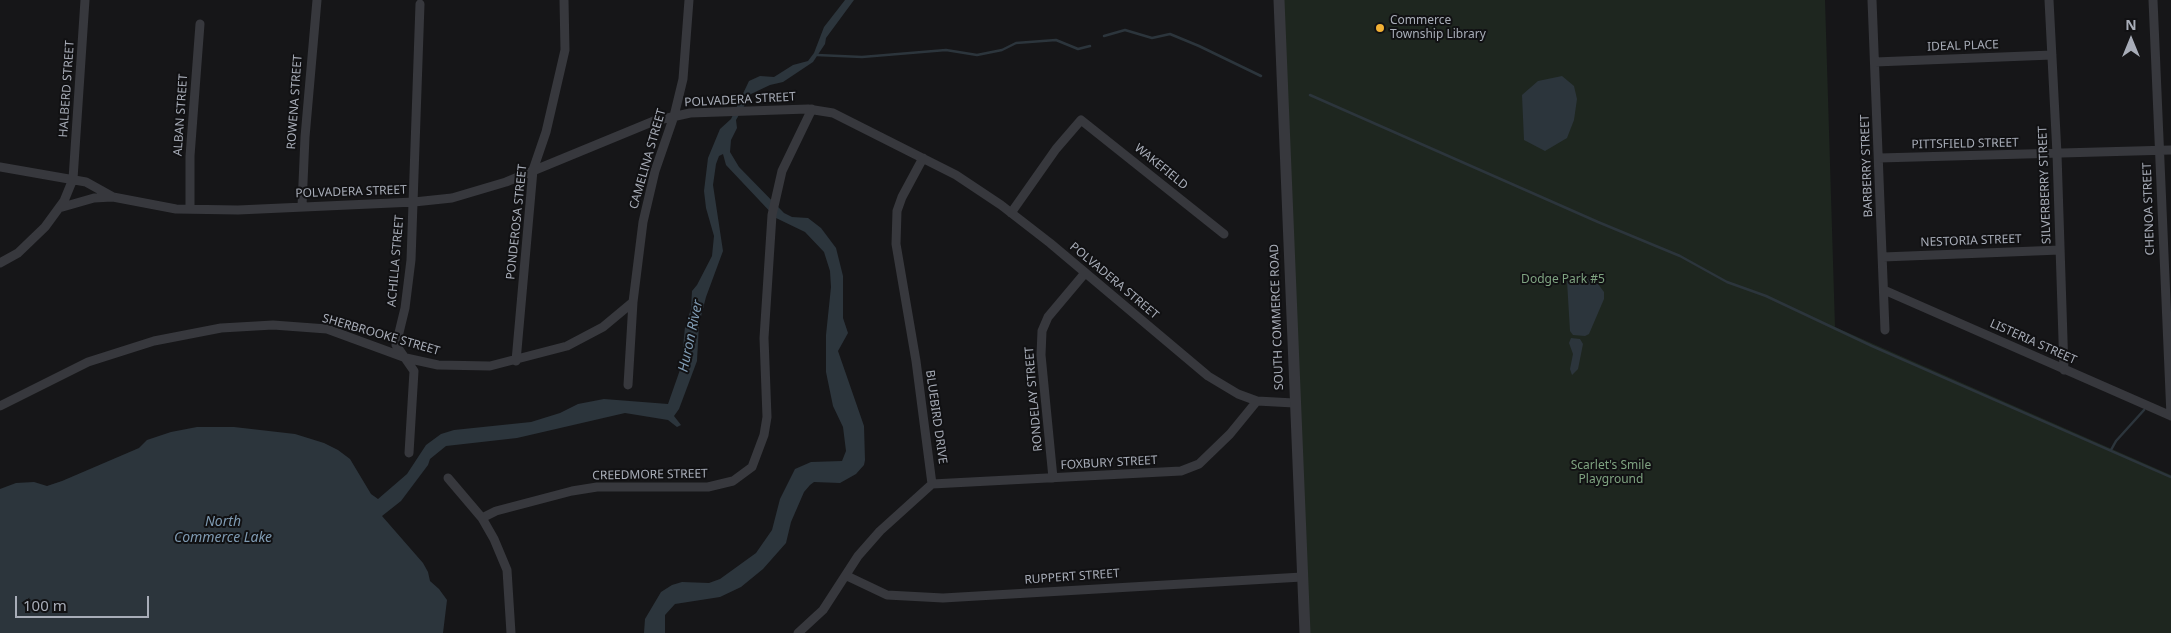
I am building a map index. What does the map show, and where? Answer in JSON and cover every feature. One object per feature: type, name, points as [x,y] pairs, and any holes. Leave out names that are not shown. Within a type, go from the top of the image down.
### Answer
[{"type":"street","name":"HALBERD STREET","points":[[73,179],[85,0]]},
{"type":"street","name":"ROWENA STREET","points":[[302,206],[305,138],[317,0]]},
{"type":"street","name":"PONDEROSA STREET","points":[[516,360],[533,170],[546,132],[565,50],[564,0]]},
{"type":"street","name":"CAMELINA STREET","points":[[628,385],[633,302],[643,222],[655,171],[674,116],[683,79],[689,0]]},
{"type":"street","name":"SOUTH COMMERCE ROAD","points":[[1279,0],[1280,63],[1305,633]]},
{"type":"street","name":"BARBERRY STREET","points":[[1872,0],[1885,330]]},
{"type":"street","name":"SILVERBERRY STREET","points":[[2049,0],[2057,154],[2064,370]]},
{"type":"street","name":"CHENOA STREET","points":[[2153,0],[2171,416]]},
{"type":"street","name":"ACHILLA STREET","points":[[409,453],[414,371],[396,345],[405,308],[411,260],[420,4]]},
{"type":"street","name":"ALBAN STREET","points":[[190,209],[190,147],[200,24]]},
{"type":"street","name":"IDEAL PLACE","points":[[1875,62],[2052,56]]},
{"type":"street","name":"POLVADERA STREET","points":[[59,208],[83,200],[113,197],[176,209],[238,210],[414,202],[452,198],[506,182],[654,121],[674,116],[721,112],[812,109],[833,113],[956,175],[1011,213],[1208,376],[1238,394],[1257,401],[1294,403]]},
{"type":"street","name":"CREEDMORE STREET","points":[[482,518],[496,511],[572,490],[597,487],[708,487],[733,481],[752,467],[764,435],[766,417],[764,338],[772,215],[782,171],[812,109]]},
{"type":"street","name":"WAKEFIELD","points":[[1011,213],[1056,149],[1081,120],[1224,234]]},
{"type":"street","name":"PITTSFIELD STREET","points":[[1879,158],[2171,150]]},
{"type":"street","name":"BLUEBIRD DRIVE","points":[[923,158],[902,196],[897,211],[896,244],[916,361],[932,484]]},
{"type":"street","name":"POLVADERA STREET","points":[[0,168],[62,180],[73,179],[86,182],[113,197]]},
{"type":"street","points":[[0,263],[18,253],[44,227],[59,208],[73,179]]},
{"type":"street","name":"NESTORIA STREET","points":[[1883,257],[2060,250]]},
{"type":"street","name":"RONDELAY STREET","points":[[1053,478],[1041,355],[1042,331],[1048,317],[1085,273]]},
{"type":"street","name":"LISTERIA STREET","points":[[1884,290],[2171,416]]},
{"type":"street","name":"SHERBROOKE STREET","points":[[0,406],[88,362],[154,341],[221,328],[273,325],[327,329],[406,358],[438,366],[490,366],[568,346],[603,327],[633,302]]},
{"type":"street","name":"FOXBURY STREET","points":[[932,484],[1181,471],[1199,464],[1230,434],[1257,401]]},
{"type":"street","points":[[448,478],[482,518],[494,539],[507,570],[512,633]]},
{"type":"street","points":[[798,633],[823,610],[847,576],[858,556],[880,531],[932,484]]},
{"type":"street","name":"RUPPERT STREET","points":[[847,576],[887,595],[943,598],[1302,577]]},
{"type":"green space","name":"Dodge Park #5","points":[[1279,0],[1825,0],[1835,327],[2171,475],[2171,633],[1308,633]]},
{"type":"water","name":"North Commerce Lake","points":[[845,0],[854,0],[826,38],[825,44],[813,62],[783,82],[770,85],[751,94],[736,120],[737,128],[731,140],[730,152],[739,167],[784,213],[792,217],[808,218],[821,228],[836,248],[843,276],[843,318],[848,333],[838,351],[864,426],[865,460],[864,465],[856,474],[840,483],[814,482],[810,485],[804,492],[791,522],[786,543],[763,569],[741,587],[720,597],[675,604],[665,615],[665,633],[644,633],[645,619],[661,592],[672,585],[682,582],[709,583],[720,579],[756,553],[772,530],[780,499],[795,469],[811,462],[842,461],[846,451],[843,427],[833,406],[826,372],[826,335],[831,287],[830,271],[824,252],[805,232],[776,218],[726,165],[723,154],[719,156],[716,164],[713,185],[723,251],[706,297],[699,324],[697,361],[679,409],[674,416],[681,425],[677,427],[668,420],[625,413],[517,438],[446,446],[430,459],[428,465],[401,501],[382,516],[423,563],[430,581],[447,600],[443,633],[0,633],[0,489],[16,483],[34,482],[47,486],[139,448],[147,440],[171,432],[197,427],[234,427],[295,434],[324,443],[338,450],[350,459],[371,494],[378,499],[407,474],[426,445],[441,434],[454,430],[531,422],[560,413],[578,404],[604,399],[668,404],[681,367],[685,327],[691,309],[692,291],[712,256],[714,236],[706,208],[704,191],[708,158],[720,129],[731,119],[749,81],[760,76],[774,77],[793,65],[808,61],[814,53],[824,27]]},
{"type":"water","points":[[1562,76],[1574,86],[1577,99],[1574,120],[1567,138],[1545,151],[1524,140],[1522,95],[1538,81]]},
{"type":"water","points":[[1571,275],[1578,275],[1598,284],[1604,292],[1604,299],[1589,334],[1585,336],[1573,335],[1570,331],[1567,281]]},
{"type":"water","points":[[1571,338],[1580,339],[1583,344],[1578,369],[1572,375],[1570,369],[1573,354],[1569,343]]},
{"type":"waterway","points":[[1104,36],[1125,30],[1152,38],[1170,34],[1261,76]]},
{"type":"waterway","points":[[817,55],[862,57],[946,50],[977,55],[1002,50],[1016,43],[1056,40],[1078,49],[1090,46]]},
{"type":"waterway","points":[[1310,95],[1598,222],[1680,256],[1727,282],[1766,296],[1872,346],[2171,477]]},
{"type":"waterway","points":[[2111,450],[2116,441],[2144,410]]},
{"type":"place","name":"Commerce Township Library","points":[[1380,28]]},
{"type":"water label","name":"Huron River","points":[[691,336]]},
{"type":"park label","name":"Scarlet's Smile Playground","points":[[1611,473]]}]
